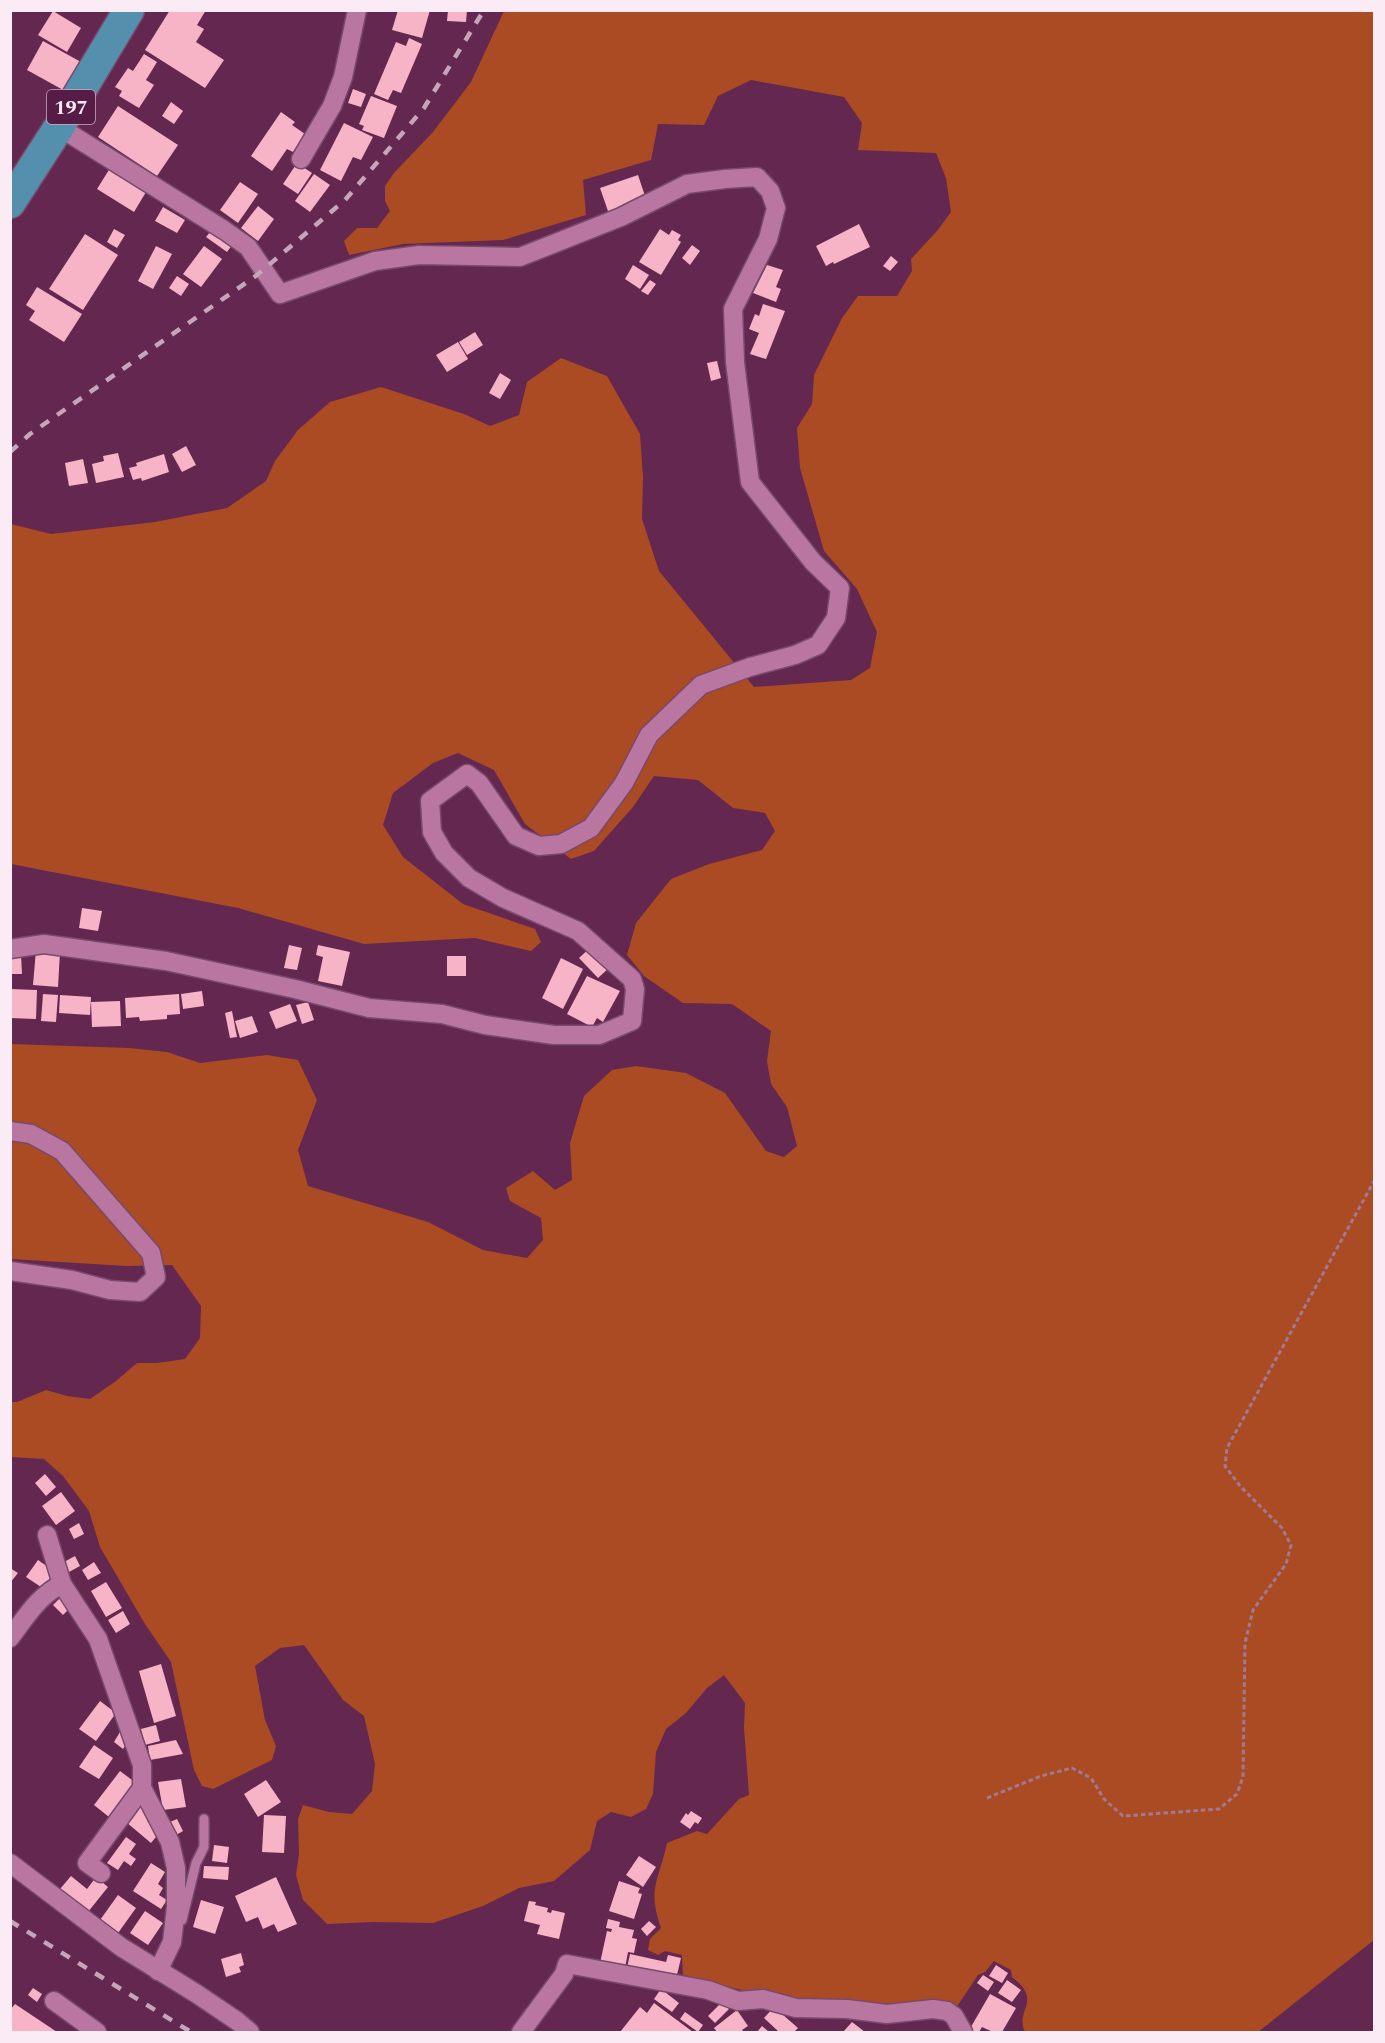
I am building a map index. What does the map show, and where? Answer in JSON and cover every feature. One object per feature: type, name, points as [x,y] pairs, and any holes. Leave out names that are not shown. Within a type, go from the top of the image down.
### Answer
[{"type":"highway","name":"197","points":[[10,203],[59,127],[129,10]]},
{"type":"street","points":[[301,159],[332,106],[343,77],[357,10]]},
{"type":"street","points":[[10,949],[44,944],[166,961],[295,988],[369,1008],[442,1014],[485,1025],[554,1035],[599,1035],[632,1021],[635,989],[632,980],[578,931],[503,898],[469,878],[444,853],[432,832],[430,801],[467,774],[479,783],[516,836],[538,846],[561,844],[591,828],[624,783],[649,735],[701,685],[750,667],[795,655],[818,645],[836,618],[840,588],[813,562],[750,482],[735,362],[733,309],[768,239],[776,208],[770,191],[757,177],[687,184],[621,217],[520,257],[419,255],[375,261],[280,294],[248,247],[59,127]]},
{"type":"street","points":[[10,1131],[31,1134],[62,1151],[152,1253],[156,1277],[140,1292],[110,1290],[10,1271]]},
{"type":"street","points":[[47,1535],[62,1584],[98,1639],[142,1765],[142,1788],[170,1842],[176,1868],[173,1934],[172,1942],[158,1971]]},
{"type":"street","points":[[10,1638],[34,1605],[46,1593],[62,1584]]},
{"type":"street","points":[[101,1873],[87,1863],[142,1788]]},
{"type":"street","points":[[10,1863],[121,1947],[197,1994],[250,2032]]},
{"type":"street","points":[[520,2032],[564,1974],[567,1964],[708,1990],[738,2001],[763,1999],[796,2008],[847,2008],[887,2013],[933,2009],[947,2011],[954,2016],[963,2032]]},
{"type":"street","points":[[54,2001],[97,2032]]},
{"type":"lane","points":[[173,1934],[179,1927],[196,1863],[204,1847],[204,1819]]},
{"type":"path","points":[[987,1798],[1041,1776],[1072,1768],[1091,1778],[1104,1799],[1123,1816],[1152,1816],[1219,1809],[1237,1794],[1243,1777],[1245,1643],[1253,1610],[1286,1564],[1291,1545],[1282,1528],[1240,1486],[1225,1466],[1227,1449],[1374,1181]]},
{"type":"shaded area","points":[[504,11],[1374,11],[1374,1940],[1258,2032],[1025,2032],[1023,2017],[1026,1993],[1012,1977],[1011,1970],[994,1961],[985,1972],[978,1975],[956,2008],[931,2003],[813,2004],[683,1978],[682,1955],[665,1951],[658,1955],[648,1950],[650,1939],[661,1928],[655,1894],[667,1843],[697,1831],[707,1834],[739,1799],[749,1795],[744,1728],[745,1703],[724,1675],[707,1688],[686,1713],[666,1729],[656,1752],[653,1794],[646,1809],[631,1817],[611,1812],[597,1821],[590,1850],[554,1881],[519,1888],[483,1906],[433,1923],[327,1924],[303,1900],[296,1875],[299,1854],[298,1819],[303,1805],[329,1812],[352,1814],[372,1791],[375,1764],[364,1716],[343,1700],[304,1645],[280,1648],[255,1666],[265,1720],[276,1746],[272,1760],[213,1789],[202,1786],[194,1770],[171,1662],[145,1624],[100,1547],[89,1511],[63,1476],[44,1459],[11,1457],[10,1402],[17,1402],[46,1390],[90,1399],[137,1363],[185,1359],[200,1338],[201,1306],[172,1265],[126,1266],[11,1259],[11,1044],[129,1048],[167,1052],[200,1063],[267,1055],[298,1060],[317,1100],[298,1150],[308,1186],[428,1222],[483,1250],[527,1258],[543,1240],[541,1218],[510,1201],[506,1188],[533,1171],[555,1190],[572,1180],[570,1143],[584,1096],[612,1070],[636,1066],[686,1073],[725,1093],[766,1151],[784,1157],[797,1146],[787,1107],[771,1084],[767,1061],[771,1031],[732,1004],[683,1003],[644,976],[627,955],[636,923],[671,879],[709,864],[762,850],[775,831],[765,813],[733,808],[698,780],[654,776],[633,807],[594,851],[571,859],[525,824],[494,770],[458,753],[433,763],[393,793],[383,825],[403,857],[463,904],[535,929],[541,942],[531,951],[475,938],[364,944],[238,908],[11,864],[11,524],[51,534],[155,522],[227,508],[266,481],[275,461],[298,430],[330,402],[381,387],[464,414],[490,426],[519,415],[527,382],[561,358],[607,376],[640,434],[643,477],[642,519],[659,571],[754,687],[851,680],[870,668],[877,632],[857,589],[824,551],[800,468],[797,428],[812,404],[814,375],[842,318],[858,296],[897,296],[912,271],[911,259],[951,212],[946,178],[936,153],[858,150],[862,123],[844,97],[751,80],[718,96],[704,125],[658,124],[651,160],[583,180],[586,215],[503,240],[403,244],[349,255],[344,241],[357,228],[377,228],[390,211],[385,201],[385,186],[394,173],[433,132],[471,82]]},
{"type":"building","points":[[170,10],[206,10],[197,25],[204,29],[196,42],[224,60],[205,88],[145,50]]},
{"type":"building","points":[[398,10],[430,10],[422,38],[392,30]]},
{"type":"building","points":[[448,10],[467,10],[466,22],[447,21]]},
{"type":"building","points":[[53,11],[81,28],[67,52],[38,35]]},
{"type":"building","points":[[409,38],[422,44],[401,93],[393,90],[388,100],[374,94],[396,42],[406,46]]},
{"type":"building","points":[[43,41],[81,62],[65,91],[27,70]]},
{"type":"building","points":[[144,54],[157,62],[146,80],[154,85],[139,108],[119,96],[122,91],[115,87],[128,68],[133,71]]},
{"type":"building","points":[[353,89],[366,94],[361,107],[348,103]]},
{"type":"building","points":[[371,96],[397,106],[384,138],[362,130],[364,126],[359,124]]},
{"type":"building","points":[[171,102],[183,111],[174,124],[162,116]]},
{"type":"building","points":[[118,106],[178,145],[157,176],[98,137]]},
{"type":"building","points":[[281,112],[295,122],[292,125],[305,134],[293,152],[287,149],[272,171],[251,156]]},
{"type":"building","points":[[344,123],[373,137],[361,160],[353,157],[341,181],[320,170]]},
{"type":"building","points":[[297,163],[312,173],[298,194],[283,184]]},
{"type":"building","points":[[112,165],[149,187],[134,212],[97,189]]},
{"type":"building","points":[[314,174],[330,185],[310,212],[295,201]]},
{"type":"building","points":[[638,175],[646,199],[610,217],[600,188]]},
{"type":"building","points":[[240,182],[258,194],[238,223],[220,210]]},
{"type":"building","points":[[258,206],[274,219],[258,241],[241,228]]},
{"type":"building","points":[[163,207],[185,220],[177,233],[155,221]]},
{"type":"building","points":[[859,224],[870,247],[826,266],[816,246]]},
{"type":"building","points":[[215,226],[235,241],[227,252],[206,237]]},
{"type":"building","points":[[114,229],[125,235],[117,248],[107,242]]},
{"type":"building","points":[[660,229],[669,235],[672,230],[681,235],[678,240],[681,242],[661,275],[639,262]]},
{"type":"building","points":[[85,234],[118,255],[83,310],[49,289]]},
{"type":"building","points":[[692,245],[700,251],[690,265],[682,258]]},
{"type":"building","points":[[156,246],[172,254],[153,289],[138,281]]},
{"type":"building","points":[[204,246],[222,259],[201,287],[183,274]]},
{"type":"building","points":[[891,256],[898,262],[890,271],[883,266]]},
{"type":"building","points":[[633,265],[649,275],[640,289],[625,279]]},
{"type":"building","points":[[767,265],[783,270],[776,287],[781,289],[776,302],[753,293]]},
{"type":"building","points":[[177,276],[189,284],[181,296],[169,288]]},
{"type":"building","points":[[650,280],[656,284],[648,295],[641,291]]},
{"type":"building","points":[[37,287],[82,314],[64,342],[29,320],[35,311],[26,305]]},
{"type":"building","points":[[763,304],[785,311],[766,359],[750,354],[759,333],[749,329],[755,314],[759,316]]},
{"type":"building","points":[[475,332],[483,345],[467,355],[459,342]]},
{"type":"building","points":[[458,342],[468,359],[447,372],[436,355]]},
{"type":"building","points":[[717,361],[721,378],[711,381],[707,363]]},
{"type":"building","points":[[500,373],[511,380],[500,399],[489,393]]},
{"type":"building","points":[[186,446],[196,465],[182,472],[172,454]]},
{"type":"building","points":[[118,453],[124,477],[96,483],[92,464],[104,461],[103,456]]},
{"type":"building","points":[[164,454],[169,472],[142,481],[141,478],[133,480],[129,468],[137,466],[136,463]]},
{"type":"building","points":[[83,459],[88,483],[69,486],[65,463]]},
{"type":"building","points":[[82,908],[102,911],[98,931],[79,928]]},
{"type":"building","points":[[289,945],[302,948],[297,970],[284,968]]},
{"type":"building","points":[[318,945],[350,952],[342,986],[318,981],[323,957],[316,955]]},
{"type":"building","points":[[591,947],[610,967],[598,978],[579,958]]},
{"type":"building","points":[[36,950],[60,952],[58,987],[33,985]]},
{"type":"building","points":[[10,955],[21,955],[22,974],[10,974]]},
{"type":"building","points":[[447,956],[466,956],[466,976],[447,976]]},
{"type":"building","points":[[561,958],[583,969],[563,1009],[542,998]]},
{"type":"building","points":[[587,976],[620,991],[603,1022],[597,1018],[592,1027],[567,1014]]},
{"type":"building","points":[[10,989],[37,990],[36,1019],[10,1018]]},
{"type":"building","points":[[202,991],[204,1006],[183,1009],[181,994]]},
{"type":"building","points":[[43,994],[58,995],[56,1022],[41,1021]]},
{"type":"building","points":[[179,994],[180,1014],[167,1015],[167,1019],[140,1021],[139,1017],[126,1018],[125,998]]},
{"type":"building","points":[[60,995],[91,997],[90,1015],[59,1013]]},
{"type":"building","points":[[120,1001],[121,1026],[92,1027],[91,1002]]},
{"type":"building","points":[[308,1002],[314,1020],[302,1024],[296,1005]]},
{"type":"building","points":[[290,1004],[297,1021],[276,1029],[269,1012]]},
{"type":"building","points":[[232,1011],[237,1037],[230,1038],[225,1013]]},
{"type":"building","points":[[252,1016],[258,1032],[240,1038],[235,1021]]},
{"type":"building","points":[[45,1474],[56,1487],[46,1496],[35,1483]]},
{"type":"building","points":[[61,1492],[75,1511],[56,1525],[42,1506]]},
{"type":"building","points":[[79,1523],[84,1534],[74,1539],[69,1529]]},
{"type":"building","points":[[75,1556],[80,1566],[69,1572],[64,1562]]},
{"type":"building","points":[[38,1560],[55,1572],[44,1589],[26,1577]]},
{"type":"building","points":[[94,1562],[101,1573],[88,1580],[82,1570]]},
{"type":"building","points":[[10,1568],[18,1573],[10,1583]]},
{"type":"building","points":[[106,1582],[122,1608],[106,1617],[91,1591]]},
{"type":"building","points":[[61,1597],[71,1607],[63,1615],[53,1605]]},
{"type":"building","points":[[123,1611],[130,1624],[116,1633],[108,1620]]},
{"type":"building","points":[[161,1664],[176,1716],[154,1723],[139,1671]]},
{"type":"building","points":[[100,1701],[116,1713],[96,1741],[79,1729]]},
{"type":"building","points":[[156,1725],[160,1741],[145,1745],[141,1729]]},
{"type":"building","points":[[120,1732],[130,1739],[123,1749],[114,1742]]},
{"type":"building","points":[[176,1740],[183,1754],[150,1760],[148,1746]]},
{"type":"building","points":[[94,1745],[113,1758],[99,1779],[79,1767]]},
{"type":"building","points":[[120,1771],[140,1786],[114,1821],[94,1805]]},
{"type":"building","points":[[181,1779],[186,1807],[163,1810],[158,1782]]},
{"type":"building","points":[[266,1780],[281,1802],[258,1817],[244,1794]]},
{"type":"building","points":[[141,1804],[153,1814],[147,1821],[160,1832],[151,1843],[126,1822]]},
{"type":"building","points":[[691,1811],[702,1818],[690,1829],[680,1822],[686,1813],[688,1815]]},
{"type":"building","points":[[264,1815],[286,1816],[284,1853],[262,1852]]},
{"type":"building","points":[[177,1819],[183,1831],[176,1835],[170,1822]]},
{"type":"building","points":[[126,1837],[136,1844],[129,1854],[136,1859],[131,1866],[124,1861],[118,1870],[107,1863]]},
{"type":"building","points":[[214,1845],[229,1847],[227,1863],[212,1861]]},
{"type":"building","points":[[639,1856],[656,1867],[643,1887],[626,1875]]},
{"type":"building","points":[[151,1863],[165,1872],[158,1884],[163,1888],[159,1895],[167,1900],[161,1909],[133,1891]]},
{"type":"building","points":[[204,1866],[229,1867],[228,1880],[203,1878]]},
{"type":"building","points":[[71,1876],[87,1889],[96,1877],[108,1887],[88,1912],[60,1889]]},
{"type":"building","points":[[276,1877],[297,1924],[278,1932],[274,1924],[263,1929],[258,1917],[246,1922],[235,1896]]},
{"type":"building","points":[[619,1881],[640,1888],[638,1893],[642,1894],[634,1919],[609,1911]]},
{"type":"building","points":[[118,1895],[136,1908],[118,1933],[100,1920]]},
{"type":"building","points":[[201,1900],[224,1907],[215,1934],[193,1927]]},
{"type":"building","points":[[529,1901],[548,1908],[547,1912],[551,1913],[552,1910],[565,1913],[559,1939],[537,1934],[540,1925],[524,1921]]},
{"type":"building","points":[[145,1911],[163,1923],[148,1945],[130,1933]]},
{"type":"building","points":[[608,1919],[620,1922],[619,1927],[634,1930],[632,1938],[637,1939],[634,1953],[628,1952],[625,1968],[600,1963],[607,1931],[611,1932],[612,1929],[606,1928]]},
{"type":"building","points":[[649,1921],[656,1927],[647,1936],[641,1929]]},
{"type":"building","points":[[241,1953],[244,1965],[239,1967],[241,1972],[226,1977],[221,1959]]},
{"type":"building","points":[[630,1954],[666,1962],[668,1955],[681,1958],[676,1979],[627,1968]]},
{"type":"building","points":[[996,1965],[1008,1973],[1002,1983],[989,1976]]},
{"type":"building","points":[[983,1975],[994,1982],[988,1991],[977,1983]]},
{"type":"building","points":[[1007,1980],[1021,1990],[1012,2002],[998,1993]]},
{"type":"building","points":[[33,1988],[42,1994],[37,2002],[28,1995]]},
{"type":"building","points":[[661,1989],[679,2003],[672,2012],[654,1999]]},
{"type":"building","points":[[990,1994],[1016,2008],[1002,2032],[993,2032],[982,2027],[979,2032],[968,2032]]},
{"type":"building","points":[[722,2002],[729,2009],[715,2023],[708,2016]]},
{"type":"building","points":[[654,2003],[693,2032],[620,2032],[640,2007],[647,2013]]},
{"type":"building","points":[[15,2004],[57,2032],[10,2032],[10,2010]]},
{"type":"building","points":[[774,2007],[798,2028],[794,2032],[779,2032],[764,2018]]},
{"type":"building","points":[[737,2010],[748,2026],[742,2030],[744,2032],[717,2032],[714,2028]]},
{"type":"building","points":[[685,2012],[703,2025],[698,2032],[680,2019]]},
{"type":"building","points":[[852,2022],[865,2032],[843,2032]]},
{"type":"building","points":[[762,2026],[769,2032],[757,2032]]},
{"type":"railway","points":[[10,452],[30,434],[257,275],[345,200],[424,108],[484,10]]},
{"type":"railway","points":[[10,1921],[191,2032]]}]
